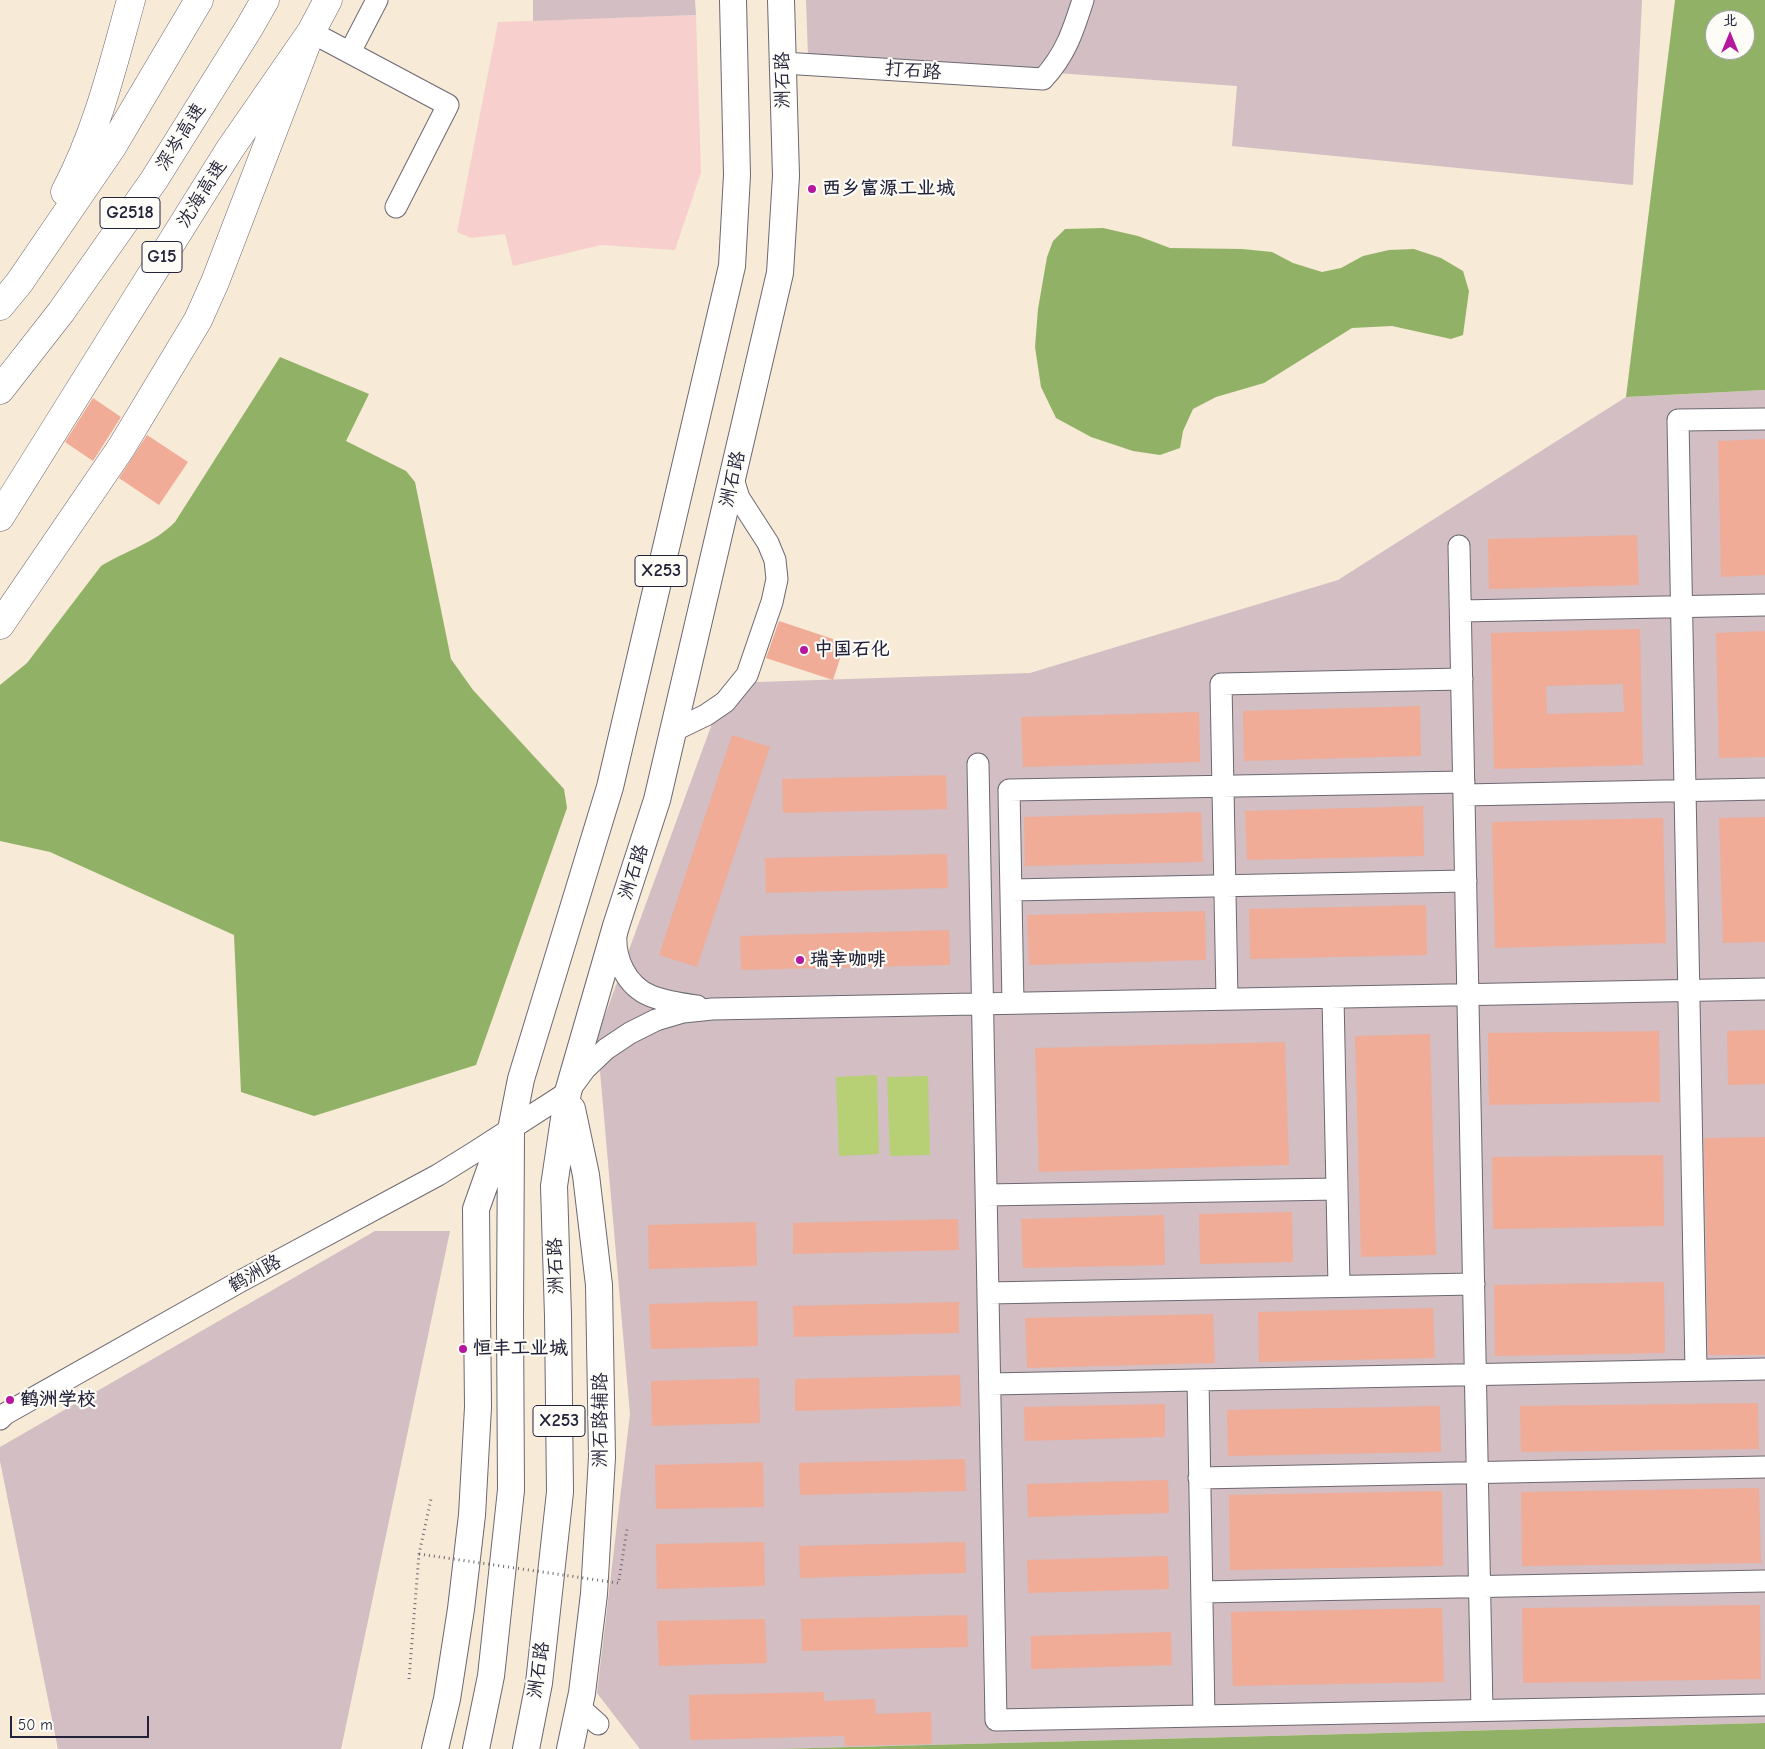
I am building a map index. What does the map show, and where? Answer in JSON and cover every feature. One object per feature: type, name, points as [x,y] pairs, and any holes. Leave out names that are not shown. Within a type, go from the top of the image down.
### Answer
[{"type":"highway","points":[[0,291],[44,232],[74,176],[95,123],[131,0]]},
{"type":"highway","name":"深岑高速","points":[[0,390],[61,312],[154,180],[265,0]]},
{"type":"highway","name":"沈海高速","points":[[0,517],[230,148],[310,32],[328,0]]},
{"type":"highway","points":[[0,306],[112,147],[198,1]]},
{"type":"highway","points":[[0,625],[121,448],[198,320],[218,273],[310,32]]},
{"type":"main road","name":"X253","points":[[476,1749],[491,1676],[511,1490],[510,1130],[521,1079],[610,788],[732,266],[737,175],[733,0]]},
{"type":"main road","name":"洲石路","points":[[526,1749],[539,1683],[560,1492],[554,1186],[568,1092],[616,926],[657,800],[780,273],[786,176],[781,0]]},
{"type":"main road","name":"洲石路辅路","points":[[568,1092],[586,1175],[599,1285],[602,1419],[602,1457],[594,1594],[582,1693],[589,1715],[570,1749]]},
{"type":"main road","points":[[435,1749],[447,1699],[457,1636],[472,1515],[478,1407],[476,1209],[492,1164],[510,1130]]},
{"type":"main road","points":[[477,1338],[511,1490]]},
{"type":"street","points":[[350,52],[377,0]]},
{"type":"street","name":"打石路","points":[[783,63],[1043,79],[1054,67],[1070,40],[1083,0]]},
{"type":"street","points":[[310,32],[448,105],[396,207]]},
{"type":"street","points":[[1696,1370],[1678,420],[1765,419]]},
{"type":"street","points":[[673,731],[706,715],[725,702],[747,674],[772,602],[777,579],[775,560],[768,543],[739,498],[732,479]]},
{"type":"street","points":[[1460,546],[1482,1710]]},
{"type":"street","points":[[1461,611],[1765,605]]},
{"type":"street","points":[[1228,999],[1222,684],[1462,680]]},
{"type":"street","points":[[978,764],[996,1720],[1765,1705]]},
{"type":"street","points":[[1013,1003],[1009,790],[1224,786],[1685,791],[1765,789]]},
{"type":"street","points":[[1011,890],[1466,881]]},
{"type":"street","points":[[616,926],[615,947],[621,967],[633,984],[650,996],[712,1009]]},
{"type":"street","points":[[568,1092],[585,1069],[606,1049],[630,1033],[656,1020],[683,1012],[712,1009],[1765,989]]},
{"type":"street","points":[[1334,997],[1339,1286]]},
{"type":"street","name":"鹤洲路","points":[[0,1419],[5,1414],[222,1292],[438,1175],[568,1092]]},
{"type":"street","points":[[986,1195],[1337,1188]]},
{"type":"street","points":[[988,1293],[1474,1284]]},
{"type":"street","points":[[990,1384],[1765,1369]]},
{"type":"street","points":[[1198,1380],[1204,1716]]},
{"type":"street","points":[[1199,1478],[1765,1467]]},
{"type":"street","points":[[1202,1592],[1765,1581]]},
{"type":"path","points":[[408,1679],[419,1554],[431,1499]]},
{"type":"path","points":[[419,1554],[618,1582]]},
{"type":"shaded area","points":[[533,0],[695,0],[696,15],[533,21]]},
{"type":"shaded area","points":[[806,0],[1642,0],[1633,185],[1232,146],[1237,86],[808,55]]},
{"type":"shaded area","points":[[696,15],[701,173],[675,250],[601,245],[513,266],[505,234],[471,238],[457,232],[498,22]]},
{"type":"shaded area","name":"恒丰工业城","points":[[1765,390],[1765,1723],[775,1749],[640,1749],[597,1693],[630,1414],[597,1037],[727,683],[1030,673],[1338,580],[1626,397]]},
{"type":"shaded area","points":[[375,1231],[450,1231],[341,1749],[58,1749],[0,1461],[0,1447]]},
{"type":"green space","points":[[1675,0],[1765,0],[1765,390],[1626,397]]},
{"type":"green space","points":[[1103,228],[1138,236],[1170,248],[1242,249],[1272,252],[1293,263],[1322,272],[1341,268],[1363,256],[1389,250],[1414,249],[1441,258],[1463,271],[1469,291],[1463,335],[1451,339],[1392,326],[1352,328],[1264,383],[1216,397],[1193,409],[1183,431],[1180,448],[1160,455],[1133,451],[1091,437],[1056,418],[1041,387],[1035,347],[1038,309],[1047,257],[1053,241],[1065,229]]},
{"type":"green space","points":[[280,357],[369,394],[346,441],[406,471],[415,482],[451,659],[473,690],[564,789],[567,808],[476,1065],[314,1116],[241,1092],[234,935],[50,852],[0,841],[0,685],[27,663],[101,566],[158,536],[175,522]]},
{"type":"green space","points":[[877,1075],[879,1154],[839,1156],[836,1077]]},
{"type":"green space","points":[[928,1076],[930,1155],[890,1156],[887,1077]]},
{"type":"green space","points":[[1765,1723],[1765,1749],[775,1749]]},
{"type":"building","points":[[93,398],[121,417],[93,461],[65,442]]},
{"type":"building","points":[[147,435],[188,462],[159,505],[119,478]]},
{"type":"building","points":[[1765,439],[1765,575],[1721,577],[1718,441]]},
{"type":"building","points":[[1637,535],[1639,585],[1489,589],[1488,539]]},
{"type":"building","name":"中国石化","points":[[779,621],[845,643],[833,680],[766,658]]},
{"type":"building","points":[[1640,629],[1643,765],[1494,769],[1491,633]],"holes":[[[1623,684],[1624,712],[1547,714],[1546,686]]]},
{"type":"building","points":[[1765,631],[1765,757],[1719,758],[1716,633]]},
{"type":"building","points":[[1420,706],[1421,756],[1244,761],[1243,711]]},
{"type":"building","points":[[1199,712],[1200,762],[1023,767],[1021,717]]},
{"type":"building","points":[[732,735],[770,747],[697,967],[659,955]]},
{"type":"building","points":[[946,775],[947,809],[783,813],[782,779]]},
{"type":"building","points":[[1423,806],[1424,856],[1247,860],[1245,811]]},
{"type":"building","points":[[1201,812],[1203,862],[1025,866],[1024,817]]},
{"type":"building","points":[[1765,817],[1765,942],[1723,943],[1719,818]]},
{"type":"building","points":[[1663,818],[1666,943],[1495,948],[1492,822]]},
{"type":"building","points":[[947,854],[948,888],[766,893],[765,858]]},
{"type":"building","points":[[1426,905],[1427,955],[1250,959],[1249,909]]},
{"type":"building","points":[[1205,911],[1206,960],[1029,965],[1027,915]]},
{"type":"building","points":[[949,930],[950,965],[741,970],[740,936]]},
{"type":"building","points":[[1765,1030],[1765,1084],[1728,1085],[1727,1031]]},
{"type":"building","points":[[1659,1031],[1660,1102],[1489,1105],[1488,1033]]},
{"type":"building","points":[[1430,1034],[1436,1255],[1361,1257],[1355,1036]]},
{"type":"building","points":[[1285,1042],[1289,1165],[1039,1172],[1035,1048]]},
{"type":"building","points":[[1765,1137],[1765,1355],[1708,1355],[1704,1138]]},
{"type":"building","points":[[1663,1155],[1664,1226],[1493,1229],[1492,1157]]},
{"type":"building","points":[[1292,1212],[1293,1262],[1200,1264],[1199,1214]]},
{"type":"building","points":[[1164,1215],[1165,1265],[1023,1268],[1021,1219]]},
{"type":"building","points":[[958,1219],[959,1250],[793,1254],[793,1223]]},
{"type":"building","points":[[756,1222],[757,1266],[649,1269],[648,1225]]},
{"type":"building","points":[[1664,1282],[1665,1353],[1495,1356],[1494,1285]]},
{"type":"building","points":[[757,1301],[758,1346],[651,1349],[649,1304]]},
{"type":"building","points":[[959,1302],[959,1333],[794,1337],[793,1306]]},
{"type":"building","points":[[1433,1308],[1435,1358],[1259,1362],[1258,1312]]},
{"type":"building","points":[[1213,1314],[1215,1363],[1027,1368],[1025,1318]]},
{"type":"building","points":[[960,1375],[961,1406],[795,1411],[795,1379]]},
{"type":"building","points":[[759,1378],[760,1423],[652,1426],[651,1381]]},
{"type":"building","points":[[1758,1403],[1759,1449],[1521,1452],[1520,1406]]},
{"type":"building","points":[[1165,1404],[1165,1437],[1025,1441],[1024,1407]]},
{"type":"building","points":[[1440,1406],[1441,1452],[1228,1456],[1227,1410]]},
{"type":"building","points":[[965,1459],[966,1491],[800,1495],[799,1463]]},
{"type":"building","points":[[763,1462],[764,1507],[656,1509],[655,1465]]},
{"type":"building","points":[[1168,1480],[1169,1513],[1028,1517],[1027,1484]]},
{"type":"building","points":[[1759,1488],[1761,1563],[1522,1566],[1521,1492]]},
{"type":"building","points":[[1442,1491],[1443,1566],[1230,1570],[1229,1495]]},
{"type":"building","points":[[764,1542],[765,1586],[657,1589],[656,1544]]},
{"type":"building","points":[[965,1542],[966,1573],[800,1578],[799,1546]]},
{"type":"building","points":[[1168,1556],[1169,1589],[1028,1593],[1027,1560]]},
{"type":"building","points":[[1760,1605],[1761,1679],[1523,1683],[1522,1608]]},
{"type":"building","points":[[1442,1608],[1444,1682],[1233,1686],[1231,1612]]},
{"type":"building","points":[[967,1615],[968,1647],[802,1651],[801,1619]]},
{"type":"building","points":[[765,1619],[767,1663],[659,1666],[657,1621]]},
{"type":"building","points":[[1171,1632],[1172,1665],[1031,1669],[1031,1636]]},
{"type":"building","points":[[824,1692],[824,1701],[875,1699],[876,1714],[931,1712],[932,1744],[845,1746],[844,1736],[690,1740],[689,1695]]},
{"type":"place","name":"西乡富源工业城","points":[[812,189]]},
{"type":"place","name":"中国石化","points":[[804,650]]},
{"type":"place","name":"瑞幸咖啡","points":[[800,960]]},
{"type":"place","name":"恒丰工业城","points":[[463,1349]]},
{"type":"place","name":"鹤洲学校","points":[[10,1400]]}]
